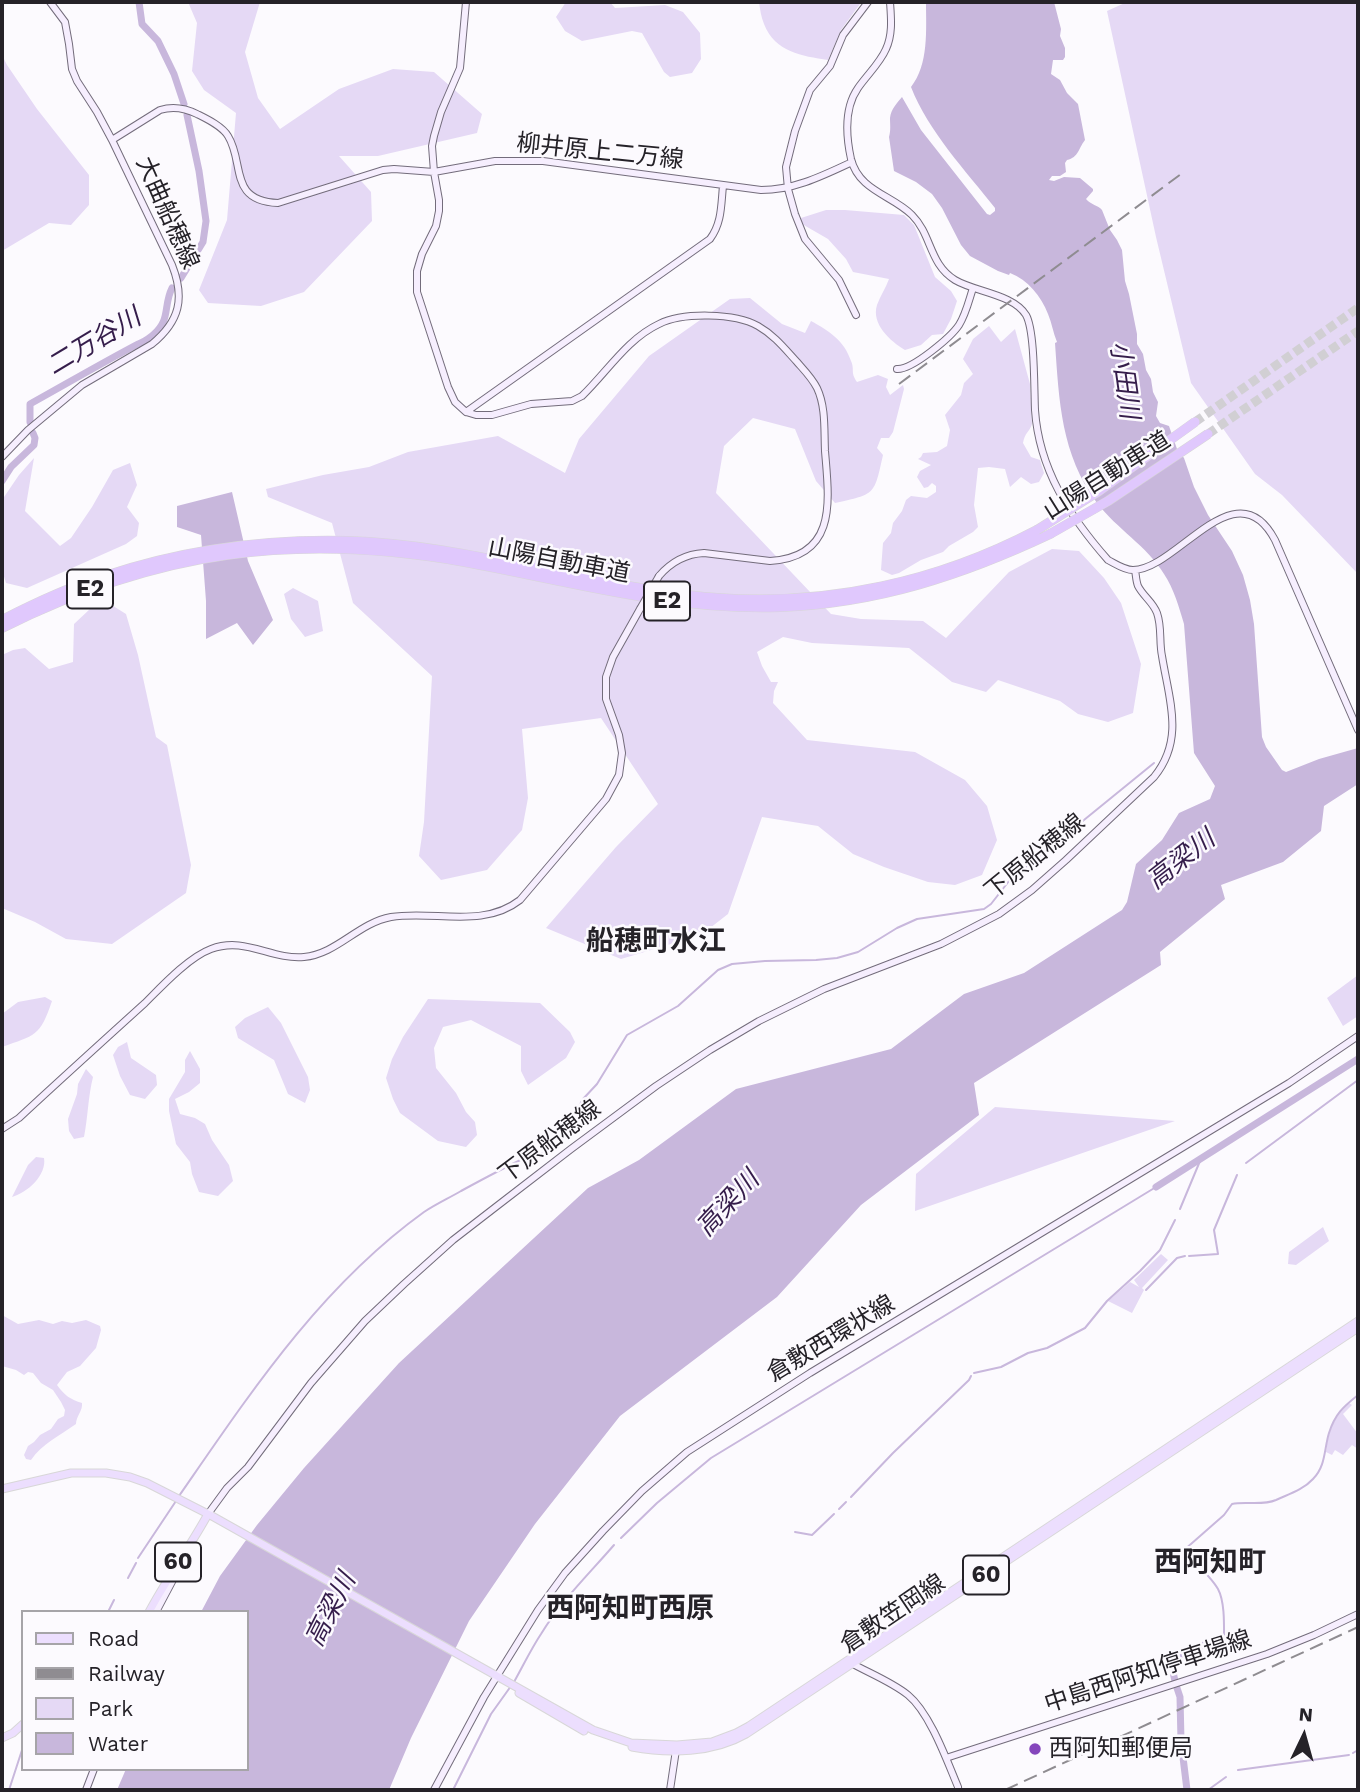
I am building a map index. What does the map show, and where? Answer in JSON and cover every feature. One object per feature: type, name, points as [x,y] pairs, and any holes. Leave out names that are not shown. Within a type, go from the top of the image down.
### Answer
[{"type":"highway","name":"山陽自動車道","points":[[2,620],[68,589],[106,576],[183,559],[275,546],[349,541],[463,554],[675,594],[779,600],[847,594],[917,579],[977,558],[1037,530],[1099,491],[1195,422]]},
{"type":"highway","name":"山陽自動車道","points":[[275,546],[388,551],[465,562],[674,602],[779,607],[848,601],[919,586],[980,566],[1050,534],[1108,501],[1208,434]]},
{"type":"highway","name":"山陽自動車道","points":[[2,628],[95,587],[183,559]]},
{"type":"main road","name":"大曲船穂線","points":[[2,457],[28,430],[82,385],[152,344],[165,332],[178,309],[176,275],[112,140],[77,81],[72,69],[65,22],[50,2]]},
{"type":"main road","points":[[2,1129],[19,1118],[201,953],[233,944],[286,957],[307,957],[331,948],[380,920],[401,916],[495,914],[520,900],[606,799],[619,775],[622,753],[619,735],[606,699],[606,677],[613,657],[659,576],[674,562],[694,553],[781,561],[811,546],[822,531],[828,512],[820,395],[813,380],[777,340],[747,321],[694,315],[664,321],[634,341],[582,396],[572,401],[531,404],[486,416],[466,412],[455,402],[417,292],[416,278],[419,263],[438,221],[439,200],[432,146],[437,124],[460,68],[466,2]]},
{"type":"main road","points":[[856,315],[839,280],[805,239],[799,227],[788,188],[786,167],[810,90],[830,66],[843,35],[868,2]]},
{"type":"main road","points":[[890,2],[891,25],[886,49],[857,89],[848,109],[848,137],[852,162],[865,184],[912,215],[943,271],[973,288],[1001,297],[1026,316],[1031,332],[1037,430],[1055,486],[1071,511],[1108,560],[1118,566],[1138,570],[1160,559],[1222,518],[1248,514],[1262,522],[1268,528],[1358,730]]},
{"type":"main road","name":"柳井原上二万線","points":[[112,140],[160,110],[169,107],[188,110],[225,131],[232,145],[242,184],[256,198],[278,203],[383,170],[434,172],[495,161],[525,160],[761,190],[788,188],[805,183],[852,162]]},
{"type":"main road","points":[[466,412],[710,239],[720,219],[723,186]]},
{"type":"main road","points":[[897,369],[911,366],[949,337],[959,325],[973,288]]},
{"type":"main road","name":"下原船穂線","points":[[207,1513],[226,1488],[248,1467],[310,1383],[365,1321],[443,1249],[570,1149],[656,1086],[759,1021],[824,989],[941,944],[999,914],[1032,890],[1154,777],[1166,761],[1171,747],[1171,710],[1161,656],[1160,622],[1150,600],[1138,585],[1138,570]]},
{"type":"main road","name":"倉敷西環状線","points":[[434,1790],[493,1674],[565,1573],[642,1491],[687,1452],[810,1373],[1289,1083],[1358,1035]]},
{"type":"main road","name":"倉敷笠岡線","points":[[2,1489],[71,1473],[106,1473],[130,1477],[207,1513],[493,1674],[603,1740],[637,1748],[676,1751],[708,1748],[738,1739],[1358,1321]]},
{"type":"main road","name":"倉敷笠岡線","points":[[592,1732],[646,1744],[677,1745],[712,1742],[736,1733],[849,1662],[1358,1328]]},
{"type":"main road","name":"60","points":[[150,1610],[197,1535],[207,1513]]},
{"type":"main road","points":[[157,1610],[180,1563]]},
{"type":"main road","name":"中島西阿知停車場線","points":[[946,1758],[1278,1650],[1358,1614]]},
{"type":"main road","points":[[849,1662],[901,1690],[915,1702],[929,1723],[958,1787]]},
{"type":"main road","points":[[2,1738],[21,1726]]},
{"type":"main road","points":[[670,1790],[676,1751]]},
{"type":"main road","points":[[86,1790],[93,1771]]},
{"type":"green space","points":[[188,2],[260,2],[245,52],[258,98],[280,129],[339,89],[393,69],[434,72],[482,114],[477,133],[378,156],[339,156],[371,192],[372,221],[304,292],[261,306],[208,303],[199,290],[227,220],[236,113],[204,90],[192,71],[197,23]]},
{"type":"green space","points":[[566,2],[610,2],[615,8],[665,5],[683,12],[700,33],[701,59],[692,73],[670,77],[664,72],[642,33],[632,31],[582,41],[565,31],[556,17]]},
{"type":"green space","points":[[759,2],[860,4],[841,30],[828,60],[799,54],[782,47],[764,24]]},
{"type":"green space","points":[[1127,2],[1358,2],[1358,574],[1282,495],[1255,474],[1191,383],[1107,11]]},
{"type":"green space","points":[[2,55],[37,109],[89,175],[89,205],[71,225],[49,223],[2,251]]},
{"type":"green space","points":[[826,210],[904,215],[914,225],[935,277],[951,291],[957,301],[943,334],[932,335],[921,345],[905,350],[888,337],[879,325],[876,312],[889,279],[853,272],[846,259],[828,239],[802,224],[801,218]]},
{"type":"green space","points":[[750,298],[782,324],[805,333],[811,321],[830,333],[848,354],[857,382],[878,375],[888,379],[886,387],[890,395],[903,385],[904,389],[893,432],[889,438],[881,438],[877,448],[883,455],[875,485],[866,494],[835,503],[816,481],[795,429],[753,418],[724,446],[716,493],[831,614],[861,619],[923,621],[946,638],[1009,572],[1052,549],[1079,551],[1104,578],[1121,603],[1141,664],[1133,713],[1108,722],[1078,714],[1060,701],[998,680],[986,692],[952,682],[909,648],[812,643],[783,637],[757,652],[771,682],[778,682],[773,703],[807,740],[915,752],[965,780],[987,806],[997,840],[982,875],[955,885],[928,882],[853,854],[818,826],[762,817],[728,914],[701,935],[621,959],[546,928],[616,847],[658,804],[601,718],[522,729],[528,798],[522,830],[487,870],[441,880],[419,856],[424,822],[432,676],[353,603],[332,523],[268,497],[266,489],[369,467],[408,452],[498,436],[565,473],[579,439],[649,356],[730,299]]},
{"type":"green space","points":[[989,326],[1001,342],[1015,329],[1030,384],[1032,424],[1023,443],[1031,457],[1040,460],[1044,473],[1039,482],[1031,484],[1021,477],[1010,487],[1005,469],[978,468],[974,505],[978,527],[943,552],[892,575],[881,570],[883,543],[891,533],[893,523],[906,500],[911,496],[927,498],[936,492],[936,486],[932,483],[924,488],[917,477],[920,471],[931,465],[918,459],[923,453],[937,452],[947,446],[950,430],[945,415],[961,395],[964,383],[973,374],[963,359],[973,339]]},
{"type":"green space","points":[[34,458],[25,511],[60,546],[71,538],[113,470],[130,463],[137,485],[127,507],[139,523],[137,536],[126,544],[27,588],[6,583],[2,570],[2,500]]},
{"type":"green space","points":[[293,588],[318,601],[323,631],[305,637],[291,619],[284,594]]},
{"type":"green space","points":[[110,604],[126,614],[156,737],[167,745],[191,865],[186,893],[112,944],[66,939],[2,908],[2,655],[25,648],[49,669],[73,662],[74,624],[90,609]]},
{"type":"green space","points":[[1358,975],[1358,1016],[1343,1026],[1327,998]]},
{"type":"green space","points":[[45,997],[52,1001],[40,1028],[29,1037],[2,1047],[2,1014],[18,1002]]},
{"type":"green space","points":[[428,999],[540,1003],[570,1032],[575,1042],[566,1058],[528,1085],[521,1071],[521,1046],[471,1020],[443,1027],[434,1048],[436,1068],[475,1122],[477,1135],[466,1147],[438,1141],[400,1113],[386,1078],[403,1037]]},
{"type":"green space","points":[[268,1007],[281,1023],[308,1077],[310,1090],[305,1103],[288,1094],[274,1060],[238,1038],[235,1027],[245,1018]]},
{"type":"green space","points":[[127,1042],[131,1058],[156,1075],[157,1085],[145,1099],[130,1095],[113,1055],[118,1047]]},
{"type":"green space","points":[[190,1051],[200,1069],[200,1083],[175,1099],[180,1114],[205,1124],[229,1165],[233,1181],[218,1196],[199,1192],[190,1162],[176,1144],[169,1111],[169,1099],[185,1072],[185,1060]]},
{"type":"green space","points":[[86,1069],[93,1077],[84,1137],[74,1139],[69,1131],[68,1119],[78,1084]]},
{"type":"green space","points":[[995,1107],[1175,1121],[915,1211],[916,1174]]},
{"type":"green space","points":[[36,1157],[44,1158],[39,1177],[24,1192],[12,1197],[28,1165]]},
{"type":"green space","points":[[1323,1227],[1329,1241],[1296,1265],[1288,1264],[1289,1252]]},
{"type":"green space","points":[[1161,1254],[1168,1260],[1142,1288],[1144,1290],[1132,1313],[1108,1301],[1130,1282],[1139,1287],[1134,1280]]},
{"type":"green space","points":[[2,1315],[18,1324],[39,1320],[53,1324],[86,1320],[100,1326],[101,1330],[96,1348],[80,1366],[67,1372],[57,1385],[68,1397],[82,1403],[76,1424],[46,1445],[31,1460],[24,1455],[28,1446],[51,1429],[58,1419],[64,1416],[65,1410],[53,1390],[41,1383],[33,1373],[24,1375],[2,1366]]},
{"type":"green space","points":[[1349,1403],[1352,1405],[1343,1414],[1358,1434],[1358,1449],[1352,1445],[1343,1455],[1335,1450],[1332,1455],[1326,1452],[1330,1431],[1339,1413]]},
{"type":"water","points":[[926,2],[1054,2],[1065,57],[1063,60],[1053,60],[1051,74],[1060,80],[1067,93],[1078,104],[1085,140],[1076,155],[1065,163],[1066,172],[1060,176],[1052,176],[1049,180],[1080,178],[1093,189],[1086,199],[1102,210],[1122,250],[1137,344],[1143,354],[1158,402],[1156,416],[1160,423],[1169,426],[1194,487],[1243,575],[1254,624],[1262,737],[1266,747],[1286,772],[1358,748],[1358,784],[1324,806],[1321,831],[1283,862],[1221,885],[1225,899],[1160,952],[1161,965],[974,1083],[979,1115],[861,1205],[777,1297],[620,1416],[535,1524],[469,1621],[411,1738],[389,1790],[117,1790],[125,1771],[248,1771],[248,1610],[202,1610],[220,1576],[257,1525],[304,1468],[399,1363],[588,1188],[639,1160],[736,1089],[891,1049],[964,994],[1024,973],[1122,910],[1127,902],[1136,864],[1162,840],[1179,813],[1210,799],[1215,786],[1194,753],[1184,624],[1178,605],[1171,586],[1157,564],[1097,503],[1076,465],[1064,426],[1058,386],[1057,342],[1045,307],[1038,295],[1023,280],[1010,273],[1009,275],[998,271],[970,256],[932,194],[894,171],[889,137],[890,118],[902,97],[921,130],[987,214],[995,211],[937,135],[911,87],[921,68],[926,35]]},
{"type":"water","points":[[232,492],[248,561],[273,620],[253,645],[237,623],[206,639],[201,535],[177,527],[177,506]]},
{"type":"waterway","name":"二万谷川","points":[[139,2],[142,24],[158,41],[174,74],[184,104]]},
{"type":"waterway","name":"二万谷川","points":[[181,278],[203,242],[206,221],[187,115]]},
{"type":"waterway","name":"二万谷川","points":[[30,422],[30,404],[153,335],[165,318],[172,288]]},
{"type":"waterway","name":"二万谷川","points":[[2,481],[11,467],[34,445],[33,433]]},
{"type":"waterway","points":[[179,1496],[261,1380],[320,1307],[352,1273],[387,1241],[429,1209],[510,1165],[545,1152],[560,1141],[583,1099],[597,1084],[627,1035],[678,1006],[718,970],[732,964],[837,958],[858,952],[917,919],[984,909],[1009,881],[1154,763]]},
{"type":"waterway","points":[[1156,1187],[1358,1059]]},
{"type":"waterway","points":[[1246,1163],[1358,1080]]},
{"type":"waterway","points":[[1180,1209],[1200,1161]]},
{"type":"waterway","points":[[1189,1256],[1218,1254],[1214,1230],[1237,1175]]},
{"type":"waterway","points":[[621,1538],[657,1503],[711,1458],[1156,1187]]},
{"type":"waterway","points":[[974,1373],[1001,1367],[1028,1353],[1047,1348],[1085,1328],[1107,1301],[1160,1250],[1175,1220]]},
{"type":"waterway","points":[[1146,1290],[1177,1258],[1185,1256]]},
{"type":"waterway","points":[[851,1497],[971,1376]]},
{"type":"waterway","points":[[1224,1640],[1223,1607],[1218,1589],[1183,1551],[1224,1515],[1232,1504],[1271,1502],[1309,1483],[1320,1469],[1334,1421],[1344,1407],[1358,1395]]},
{"type":"waterway","points":[[138,1558],[176,1501]]},
{"type":"waterway","points":[[839,1509],[846,1502]]},
{"type":"waterway","points":[[795,1532],[812,1535],[834,1514]]},
{"type":"waterway","points":[[514,1682],[557,1610],[614,1545]]},
{"type":"waterway","points":[[128,1578],[136,1563]]},
{"type":"waterway","points":[[109,1610],[114,1600]]},
{"type":"waterway","points":[[1175,1681],[1173,1670],[1180,1655],[1196,1647],[1224,1640]]},
{"type":"waterway","points":[[1176,1685],[1180,1697],[1181,1741],[1187,1790]]},
{"type":"waterway","points":[[453,1790],[491,1714],[511,1686]]},
{"type":"waterway","points":[[1353,1753],[1358,1750]]},
{"type":"waterway","points":[[9,1790],[21,1753]]},
{"type":"waterway","points":[[1238,1770],[1349,1755]]},
{"type":"waterway","points":[[1208,1790],[1226,1777]]},
{"type":"tunnel","points":[[1195,422],[1358,308]]},
{"type":"tunnel","points":[[1208,434],[1358,331]]},
{"type":"railway","points":[[899,384],[1181,174]]},
{"type":"railway","points":[[1005,1790],[1358,1627]]},
{"type":"place","name":"西阿知郵便局","points":[[1035,1749]]},
{"type":"district","name":"船穂町水江","points":[[656,942]]},
{"type":"district","name":"西阿知町","points":[[1210,1563]]},
{"type":"district","name":"西阿知町西原","points":[[630,1609]]},
{"type":"water label","name":"小田川","points":[[1124,380]]},
{"type":"water label","name":"高梁川","points":[[1181,860]]},
{"type":"water label","name":"高梁川","points":[[728,1204]]},
{"type":"water label","name":"高梁川","points":[[331,1610]]}]
